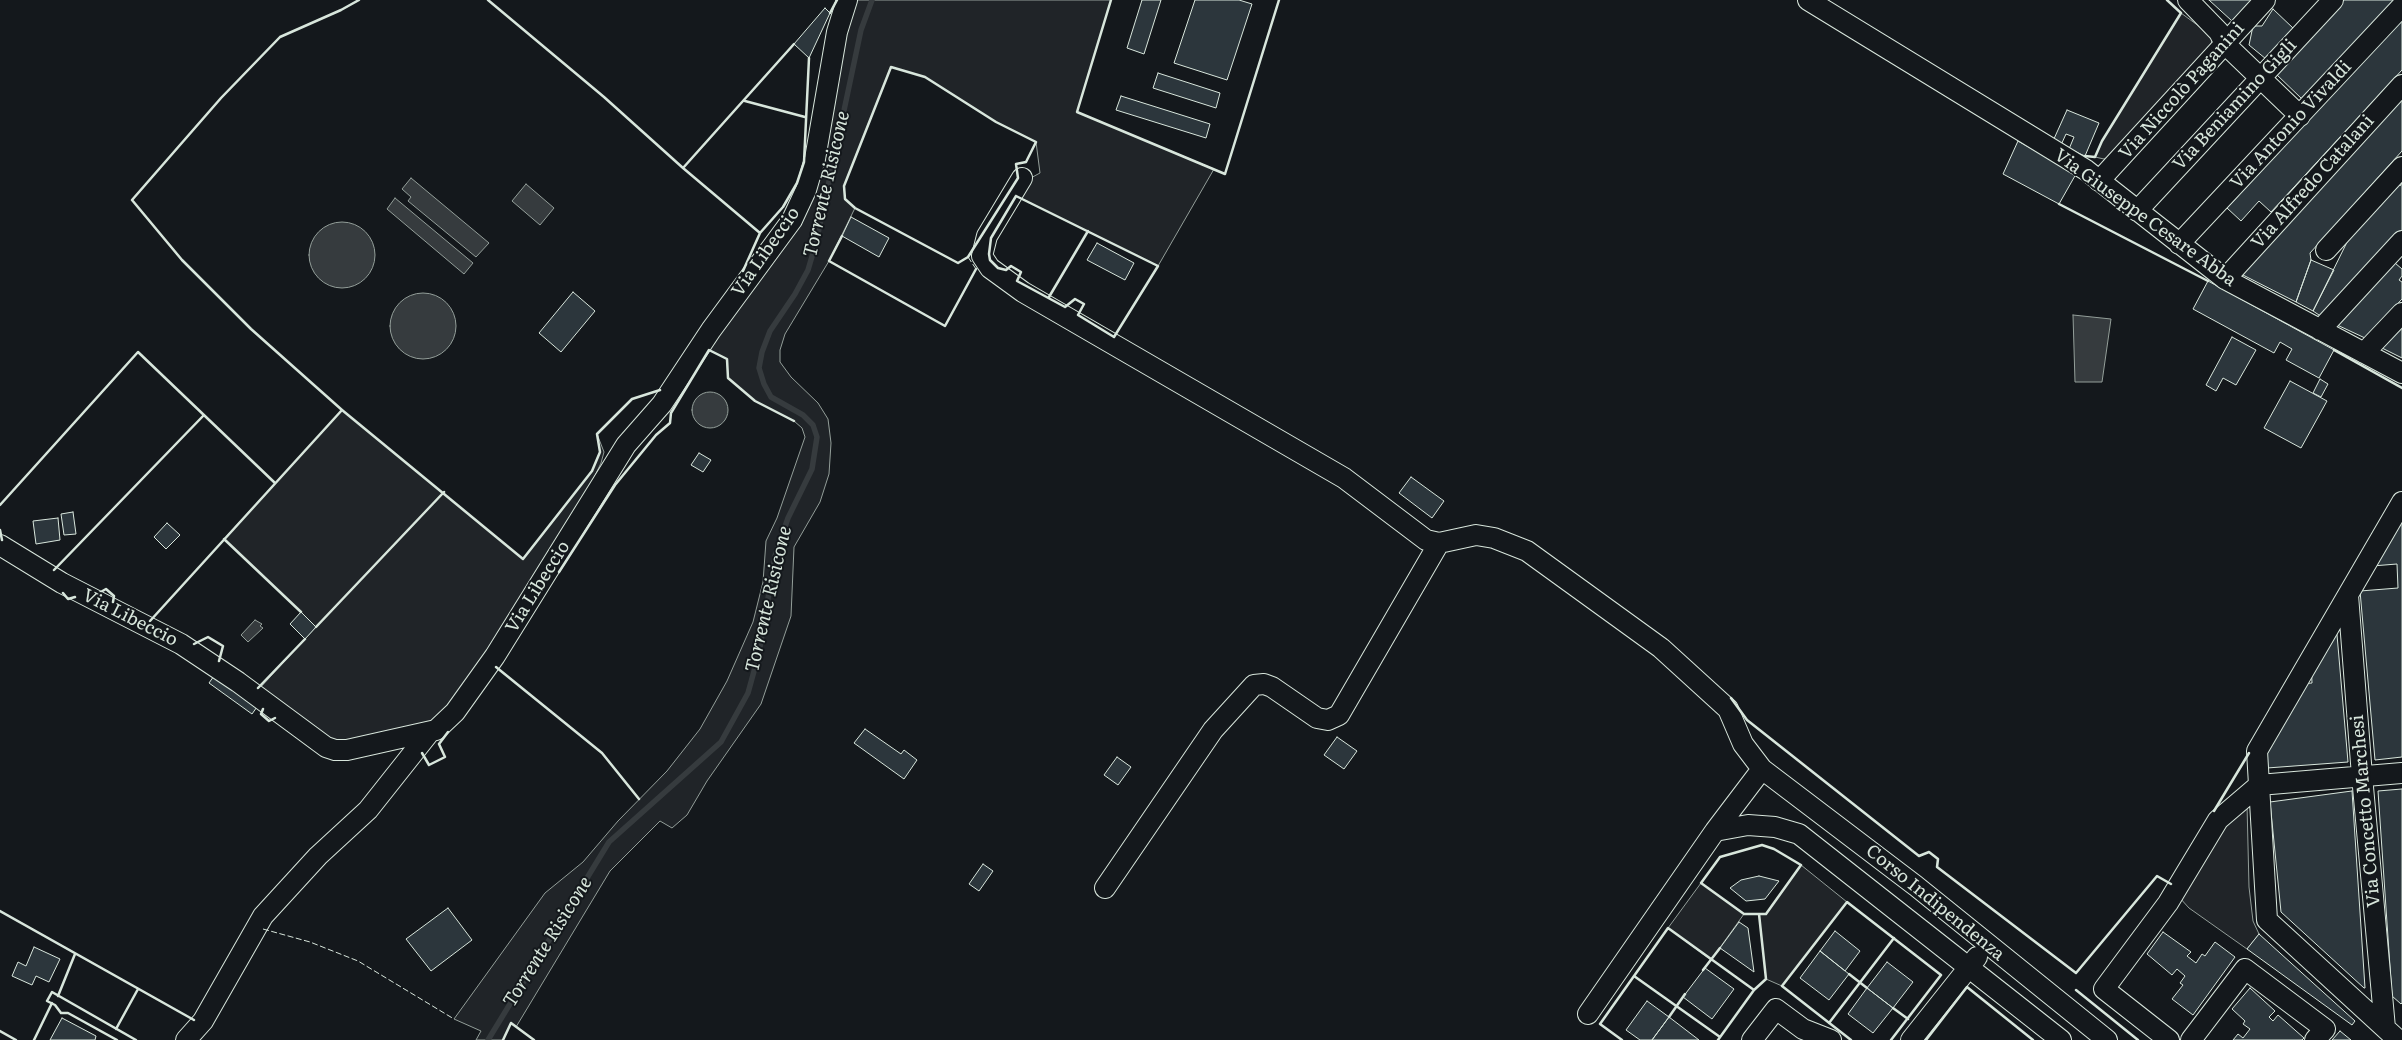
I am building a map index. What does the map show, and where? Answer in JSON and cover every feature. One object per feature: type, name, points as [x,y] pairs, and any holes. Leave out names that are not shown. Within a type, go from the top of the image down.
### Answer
[{"type":"street","name":"Via Libeccio","points":[[0,545],[62,583],[181,644],[238,682],[326,747],[335,750],[347,750],[429,733],[444,724],[455,712],[495,656],[626,445],[662,404],[711,330],[792,220],[806,190],[815,159],[835,41],[847,0]]},
{"type":"street","name":"Via Giuseppe Cesare Abba","points":[[1808,0],[2086,170],[2224,279],[2402,373]]},
{"type":"street","points":[[2188,0],[2219,32],[2225,44],[2300,116]]},
{"type":"street","name":"Via Niccolò Paganini","points":[[2099,182],[2265,0]]},
{"type":"street","name":"Via Beniamino Gigli","points":[[2137,211],[2333,0]]},
{"type":"street","name":"Via Antonio Vivaldi","points":[[2179,244],[2402,6]]},
{"type":"street","name":"Via Alfredo Catalani","points":[[2224,279],[2402,85]]},
{"type":"street","points":[[2326,250],[2402,167]]},
{"type":"street","points":[[1022,178],[987,236],[982,256],[990,268],[1023,292],[1344,478],[1426,540],[1439,542],[1339,715],[1328,720],[1317,718],[1272,687],[1264,684],[1254,685],[1213,730],[1105,888]]},
{"type":"street","points":[[2320,330],[2402,241]]},
{"type":"street","points":[[2364,354],[2402,314]]},
{"type":"street","points":[[2394,1031],[2267,920],[2257,751],[2402,502]]},
{"type":"street","name":"Corso Indipendenza","points":[[1439,542],[1476,535],[1494,538],[1527,551],[1661,648],[1728,709],[1743,744],[1762,769],[1859,842],[2107,1040]]},
{"type":"street","name":"Via Concetto Marchesi","points":[[2348,595],[2362,776],[2394,1031]]},
{"type":"street","points":[[186,1040],[203,1021],[263,916],[318,856],[368,810],[429,733]]},
{"type":"street","points":[[1588,1014],[1715,831],[1762,769]]},
{"type":"street","points":[[2169,1040],[2104,989],[2168,903],[2218,820],[2259,785],[2402,773]]},
{"type":"street","name":"Corso Indipendenza","points":[[1715,831],[1748,825],[1775,827],[1799,834],[2061,1040]]},
{"type":"street","points":[[1840,865],[1859,842]]},
{"type":"street","points":[[1911,1040],[1987,945]]},
{"type":"street","points":[[2191,1040],[2245,969],[2325,1029],[2314,1040]]},
{"type":"street","points":[[1752,1040],[1776,1009],[1803,1029],[1831,1040]]},
{"type":"shaded area","points":[[857,0],[1111,0],[1077,112],[1214,169],[1158,266],[1016,196],[1027,180],[1040,173],[1036,142],[996,122],[925,77],[891,67],[844,186],[845,199],[855,208],[829,261],[785,334],[780,350],[780,362],[791,377],[818,403],[828,419],[831,443],[829,474],[820,502],[794,547],[791,616],[761,704],[707,781],[687,815],[672,828],[660,821],[610,871],[516,1027],[511,1023],[503,1040],[476,1040],[481,1031],[454,1019],[545,893],[583,862],[618,821],[667,771],[700,729],[727,681],[753,622],[763,582],[766,541],[777,518],[805,437],[802,428],[794,421],[755,401],[728,378],[727,359],[709,350],[739,304],[783,247]]},
{"type":"shaded area","points":[[2181,13],[2211,35],[2212,44],[2114,154],[2104,159],[2095,157],[2102,141]]},
{"type":"shaded area","points":[[411,178],[489,243],[476,257],[408,201],[411,197],[402,189]]},
{"type":"shaded area","points":[[526,184],[554,208],[540,225],[512,201]]},
{"type":"shaded area","points":[[395,198],[473,263],[464,274],[387,209]]},
{"type":"shaded area","points":[[342,222],[354,225],[365,232],[372,243],[375,255],[372,267],[365,278],[354,285],[342,288],[330,285],[319,278],[312,267],[309,255],[312,243],[319,232],[330,225]]},
{"type":"shaded area","points":[[423,293],[435,296],[446,303],[453,314],[456,326],[453,338],[446,349],[435,356],[423,359],[411,356],[400,349],[393,338],[390,326],[393,314],[400,303],[411,296]]},
{"type":"shaded area","points":[[2073,315],[2111,319],[2102,382],[2075,382]]},
{"type":"shaded area","points":[[710,392],[717,393],[723,397],[727,403],[727,417],[723,423],[717,427],[710,428],[703,427],[697,423],[693,417],[692,410],[693,403],[697,397],[703,393]]},
{"type":"shaded area","points":[[342,410],[523,559],[592,471],[600,452],[597,434],[604,452],[591,484],[463,691],[432,726],[347,743],[327,740],[259,689],[316,627],[224,539]]},
{"type":"shaded area","points":[[255,620],[262,624],[260,626],[263,628],[248,642],[241,635]]},
{"type":"shaded area","points":[[2247,804],[2249,887],[2253,921],[2259,934],[2247,949],[2189,908],[2179,897],[2212,838]]},
{"type":"shaded area","points":[[1801,865],[1847,902],[1782,986],[1766,979],[1759,914],[1766,914]]},
{"type":"shaded area","points":[[1701,883],[1744,914],[1711,960],[1668,928]]},
{"type":"building","points":[[1142,0],[1161,0],[1144,54],[1127,48]]},
{"type":"building","points":[[1195,0],[1239,0],[1252,4],[1227,80],[1174,63]]},
{"type":"building","points":[[2209,0],[2251,0],[2232,21]]},
{"type":"building","points":[[2344,0],[2394,0],[2302,99],[2276,74]]},
{"type":"building","points":[[825,8],[830,13],[809,58],[794,44]]},
{"type":"building","points":[[2273,9],[2294,29],[2266,59],[2249,45],[2253,26],[2262,26]]},
{"type":"building","points":[[2402,19],[2402,70],[2271,212],[2259,201],[2241,221],[2227,208]]},
{"type":"building","points":[[1158,73],[1220,93],[1216,108],[1153,88]]},
{"type":"building","points":[[1121,96],[1210,124],[1206,138],[1116,110]]},
{"type":"building","points":[[2402,98],[2402,151],[2310,253],[2311,260],[2296,302],[2241,274]]},
{"type":"building","points":[[2067,110],[2099,123],[2085,156],[2069,149],[2074,137],[2066,134],[2061,145],[2053,141]]},
{"type":"building","points":[[2018,141],[2076,174],[2059,204],[2003,174]]},
{"type":"building","points":[[2402,183],[2402,230],[2322,317],[2313,311],[2351,234],[2398,184],[2400,186]]},
{"type":"building","points":[[851,217],[889,238],[879,257],[842,236]]},
{"type":"building","points":[[1097,243],[1134,263],[1125,280],[1087,260]]},
{"type":"building","points":[[2311,260],[2334,270],[2313,311],[2296,302]]},
{"type":"building","points":[[2395,263],[2402,269],[2402,276],[2399,280],[2402,282],[2402,299],[2365,338],[2335,324]]},
{"type":"building","points":[[2208,281],[2334,350],[2319,378],[2286,360],[2292,349],[2280,342],[2274,353],[2193,309]]},
{"type":"building","points":[[573,292],[595,311],[561,352],[539,333]]},
{"type":"building","points":[[2402,325],[2402,358],[2380,347]]},
{"type":"building","points":[[2232,337],[2256,350],[2236,385],[2223,378],[2216,391],[2206,385]]},
{"type":"building","points":[[2320,379],[2328,384],[2321,397],[2313,393]]},
{"type":"building","points":[[2290,381],[2327,401],[2301,448],[2264,428]]},
{"type":"building","points":[[699,453],[711,460],[703,472],[691,465]]},
{"type":"building","points":[[1411,477],[1444,501],[1432,518],[1399,493]]},
{"type":"building","points":[[2402,508],[2402,757],[2375,760],[2360,591],[2398,588],[2397,564],[2372,566]]},
{"type":"building","points":[[73,512],[76,534],[64,535],[61,514]]},
{"type":"building","points":[[58,518],[60,540],[36,544],[33,521]]},
{"type":"building","points":[[167,523],[180,535],[166,549],[154,537]]},
{"type":"building","points":[[301,612],[316,627],[305,639],[290,624]]},
{"type":"building","points":[[2336,623],[2348,762],[2267,768],[2265,744],[2300,684],[2312,683],[2311,661]]},
{"type":"building","points":[[216,673],[259,704],[252,714],[209,683]]},
{"type":"building","points":[[865,729],[901,754],[904,750],[917,760],[904,779],[854,743]]},
{"type":"building","points":[[1337,737],[1357,751],[1344,769],[1324,755]]},
{"type":"building","points":[[1117,757],[1131,767],[1118,785],[1104,775]]},
{"type":"building","points":[[2402,789],[2401,1004],[2392,996],[2378,791]]},
{"type":"building","points":[[2352,791],[2365,988],[2281,912],[2270,802]]},
{"type":"building","points":[[983,864],[993,871],[979,891],[969,884]]},
{"type":"building","points":[[1759,876],[1779,881],[1765,899],[1746,901],[1730,888],[1741,880]]},
{"type":"building","points":[[448,908],[472,940],[431,971],[406,939]]},
{"type":"building","points":[[1739,922],[1748,928],[1754,972],[1720,948]]},
{"type":"building","points":[[1835,931],[1860,951],[1845,971],[1820,951]]},
{"type":"building","points":[[2163,932],[2191,952],[2187,956],[2196,963],[2202,954],[2205,956],[2215,942],[2235,957],[2193,1015],[2172,999],[2183,985],[2180,983],[2185,976],[2177,969],[2172,975],[2147,954]]},
{"type":"building","points":[[2259,934],[2355,1021],[2352,1025],[2247,949]]},
{"type":"building","points":[[34,947],[60,959],[49,982],[36,976],[32,985],[12,976],[18,962],[26,966]]},
{"type":"building","points":[[1820,951],[1849,974],[1829,1000],[1800,978]]},
{"type":"building","points":[[1887,962],[1913,982],[1893,1008],[1867,988]]},
{"type":"building","points":[[1705,968],[1734,989],[1712,1019],[1683,997]]},
{"type":"building","points":[[1867,988],[1893,1008],[1873,1033],[1848,1014]]},
{"type":"building","points":[[2250,988],[2275,1011],[2269,1017],[2273,1021],[2278,1015],[2304,1038],[2302,1040],[2233,1040],[2238,1034],[2243,1038],[2250,1029],[2243,1024],[2245,1021],[2232,1009]]},
{"type":"building","points":[[1647,1001],[1669,1017],[1652,1040],[1640,1040],[1626,1030]]},
{"type":"building","points":[[1669,1017],[1699,1040],[1652,1040]]},
{"type":"building","points":[[62,1018],[96,1036],[95,1040],[50,1040]]},
{"type":"building","points":[[2340,1031],[2351,1040],[2332,1040]]},
{"type":"waterway","name":"Torrente Risicone","points":[[488,1040],[609,842],[721,742],[748,693],[759,653],[775,556],[788,518],[812,469],[817,437],[813,425],[803,415],[771,397],[759,368],[762,352],[770,331],[795,294],[808,270],[816,243],[861,30],[872,0]]},
{"type":"fence","points":[[968,257],[976,269]]},
{"type":"fence","points":[[263,929],[310,942],[358,961],[454,1019]]},
{"type":"wall","points":[[359,0],[280,37],[221,98],[132,200],[182,260],[251,329],[342,410],[523,559],[592,471],[600,452],[597,434],[632,399],[660,390]]},
{"type":"wall","points":[[488,0],[604,97],[683,168],[760,233]]},
{"type":"wall","points":[[830,13],[837,0]]},
{"type":"wall","points":[[1111,0],[1077,112],[1225,174],[1279,0]]},
{"type":"wall","points":[[2085,156],[2095,157],[2102,141],[2181,13],[2167,0]]},
{"type":"wall","points":[[683,168],[794,44]]},
{"type":"wall","points":[[743,271],[760,233],[783,207],[797,183],[804,162],[809,58]]},
{"type":"wall","points":[[891,67],[925,77],[996,122],[1036,142],[1026,162],[1016,164],[1018,178],[968,257],[958,263],[855,208],[845,199],[844,186],[891,67]]},
{"type":"wall","points":[[745,101],[805,117]]},
{"type":"wall","points":[[1016,196],[1158,266],[1114,337],[1078,315],[1084,304],[1075,299],[1065,307],[1017,281],[1021,272],[1011,266],[1006,270],[998,268],[990,260],[991,238],[1016,196]]},
{"type":"wall","points":[[2059,204],[2208,281]]},
{"type":"wall","points":[[1049,297],[1088,231]]},
{"type":"wall","points":[[842,236],[829,261],[945,326],[976,269]]},
{"type":"wall","points":[[559,572],[615,485],[656,435],[670,423],[671,413],[709,350],[727,359],[728,378],[755,401],[794,421]]},
{"type":"wall","points":[[2334,350],[2402,388]]},
{"type":"wall","points":[[0,505],[138,352],[275,483]]},
{"type":"wall","points":[[150,621],[342,410]]},
{"type":"wall","points":[[54,570],[204,415]]},
{"type":"wall","points":[[316,627],[444,492]]},
{"type":"wall","points":[[0,530],[2,540]]},
{"type":"wall","points":[[224,539],[301,612]]},
{"type":"wall","points":[[99,593],[106,589],[114,596],[113,602]]},
{"type":"wall","points":[[63,593],[68,599],[75,597]]},
{"type":"wall","points":[[194,644],[208,637],[223,646],[219,661]]},
{"type":"wall","points":[[258,688],[305,639]]},
{"type":"wall","points":[[496,667],[602,753],[639,799]]},
{"type":"wall","points":[[1731,698],[1747,720],[1919,856],[1929,852],[1938,859],[1937,867],[2076,973],[2157,876],[2171,884]]},
{"type":"wall","points":[[263,709],[261,714],[269,721],[275,718]]},
{"type":"wall","points":[[422,753],[429,765],[445,757],[439,744],[448,732]]},
{"type":"wall","points":[[2214,811],[2249,753]]},
{"type":"wall","points":[[1718,1040],[1754,990],[1766,979],[1759,914],[1766,914],[1801,865],[1774,849],[1762,845],[1720,857],[1701,883],[1744,914],[1759,914]]},
{"type":"wall","points":[[1851,1040],[1782,986],[1847,902],[1941,975],[1891,1040]]},
{"type":"wall","points":[[0,911],[194,1020]]},
{"type":"wall","points":[[1622,1040],[1600,1024],[1668,928],[1754,990]]},
{"type":"wall","points":[[1829,1023],[1894,938]]},
{"type":"wall","points":[[1703,970],[1720,948]]},
{"type":"wall","points":[[58,996],[75,954]]},
{"type":"wall","points":[[1849,974],[1867,988]]},
{"type":"wall","points":[[1634,976],[1720,1037]]},
{"type":"wall","points":[[1926,1040],[1967,987],[2033,1040]]},
{"type":"wall","points":[[116,1029],[138,989]]},
{"type":"wall","points":[[2076,990],[2138,1040]]},
{"type":"wall","points":[[117,1040],[68,1013],[61,1013],[55,1005],[47,1001],[52,992],[136,1040]]},
{"type":"wall","points":[[1669,1017],[1685,994]]},
{"type":"wall","points":[[34,1040],[52,1003]]},
{"type":"wall","points":[[1893,1008],[1908,1019]]},
{"type":"wall","points":[[503,1040],[511,1023],[534,1040]]},
{"type":"wall","points":[[0,1031],[16,1040]]}]
